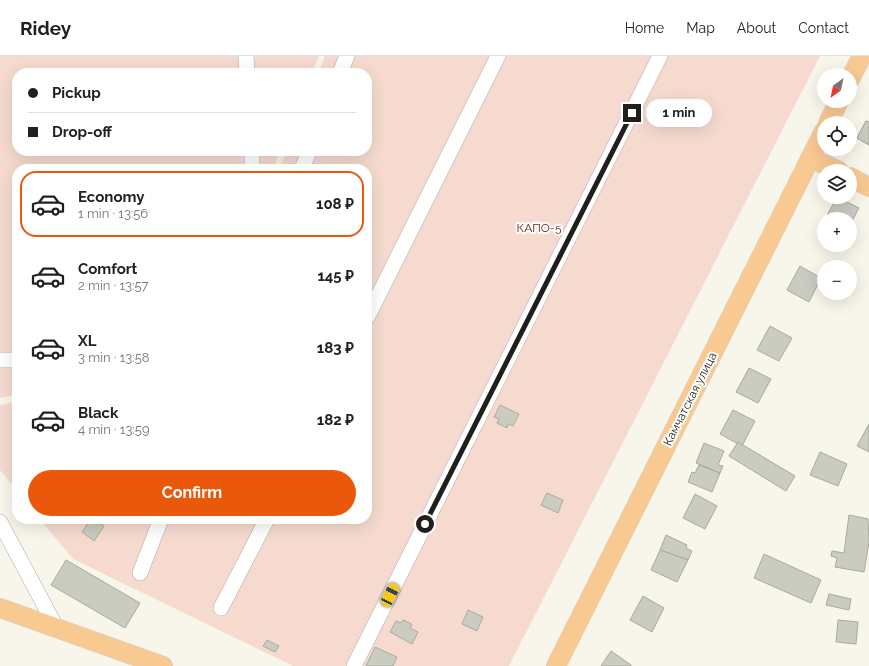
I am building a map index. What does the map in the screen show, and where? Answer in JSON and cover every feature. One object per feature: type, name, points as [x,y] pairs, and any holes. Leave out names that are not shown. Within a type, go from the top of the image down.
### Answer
[{"type":"main road","points":[[856,68],[862,56]]},
{"type":"main road","name":"Камчатская улица","points":[[556,666],[817,144]]},
{"type":"main road","points":[[810,158],[823,164]]},
{"type":"main road","points":[[857,181],[869,187]]},
{"type":"main road","points":[[0,608],[163,666]]},
{"type":"street","points":[[246,56],[247,68]]},
{"type":"street","points":[[342,68],[347,56]]},
{"type":"street","points":[[372,308],[498,56]]},
{"type":"street","points":[[354,666],[660,56]]},
{"type":"street","points":[[0,360],[12,360]]},
{"type":"street","points":[[0,522],[56,627]]},
{"type":"street","points":[[140,573],[159,524]]},
{"type":"street","points":[[222,608],[264,524]]},
{"type":"green space","points":[[0,56],[319,56],[314,68],[12,68],[12,156],[278,156],[275,164],[12,164],[12,395],[0,398]]},
{"type":"green space","name":"КАПО-5","points":[[325,56],[820,56],[509,666],[293,666],[73,559],[44,524],[372,524],[372,164],[281,164],[285,156],[372,156],[372,68],[320,68]]},
{"type":"green space","points":[[12,403],[12,485],[0,470],[0,405]]},
{"type":"building","points":[[866,121],[869,122],[869,145],[857,138]]},
{"type":"building","points":[[866,121],[869,122],[869,145],[857,138]]},
{"type":"building","points":[[833,204],[851,204],[859,208],[857,212],[829,212]]},
{"type":"building","points":[[800,266],[817,276],[817,286],[809,302],[787,290]]},
{"type":"building","points":[[770,326],[792,338],[779,361],[757,350]]},
{"type":"building","points":[[749,368],[771,379],[758,403],[736,392]]},
{"type":"building","points":[[500,405],[519,414],[513,426],[508,424],[507,428],[497,423],[499,419],[494,417]]},
{"type":"building","points":[[733,410],[755,421],[742,446],[720,434]]},
{"type":"building","points":[[869,424],[869,452],[857,446]]},
{"type":"building","points":[[738,442],[795,476],[786,491],[729,456]]},
{"type":"building","points":[[704,443],[724,451],[718,465],[723,466],[720,473],[696,463]]},
{"type":"building","points":[[820,452],[847,464],[838,486],[810,475]]},
{"type":"building","points":[[699,465],[720,473],[712,492],[688,482],[692,472],[695,473]]},
{"type":"building","points":[[547,493],[563,500],[558,513],[541,505]]},
{"type":"building","points":[[695,494],[717,506],[705,529],[683,518]]},
{"type":"building","points":[[849,515],[868,519],[869,542],[864,572],[835,567],[837,558],[831,556],[832,551],[844,553]]},
{"type":"building","points":[[88,524],[100,524],[104,526],[94,541],[82,532]]},
{"type":"building","points":[[666,535],[687,545],[686,548],[692,551],[688,560],[660,550]]},
{"type":"building","points":[[660,550],[688,560],[677,582],[651,570]]},
{"type":"building","points":[[764,554],[821,580],[811,603],[754,578]]},
{"type":"building","points":[[66,560],[140,603],[125,628],[51,585]]},
{"type":"building","points":[[829,594],[851,599],[849,610],[826,605]]},
{"type":"building","points":[[643,596],[664,608],[652,632],[630,620]]},
{"type":"building","points":[[468,610],[483,617],[477,631],[462,624]]},
{"type":"building","points":[[403,620],[412,624],[410,628],[418,632],[412,644],[390,632],[396,621],[401,623]]},
{"type":"building","points":[[838,620],[858,622],[856,644],[836,642]]},
{"type":"building","points":[[267,640],[279,646],[275,652],[263,646]]},
{"type":"building","points":[[375,647],[397,657],[393,666],[366,666]]},
{"type":"building","points":[[611,651],[631,665],[631,666],[601,666]]},
{"type":"route","points":[[425,524],[632,113]]}]
